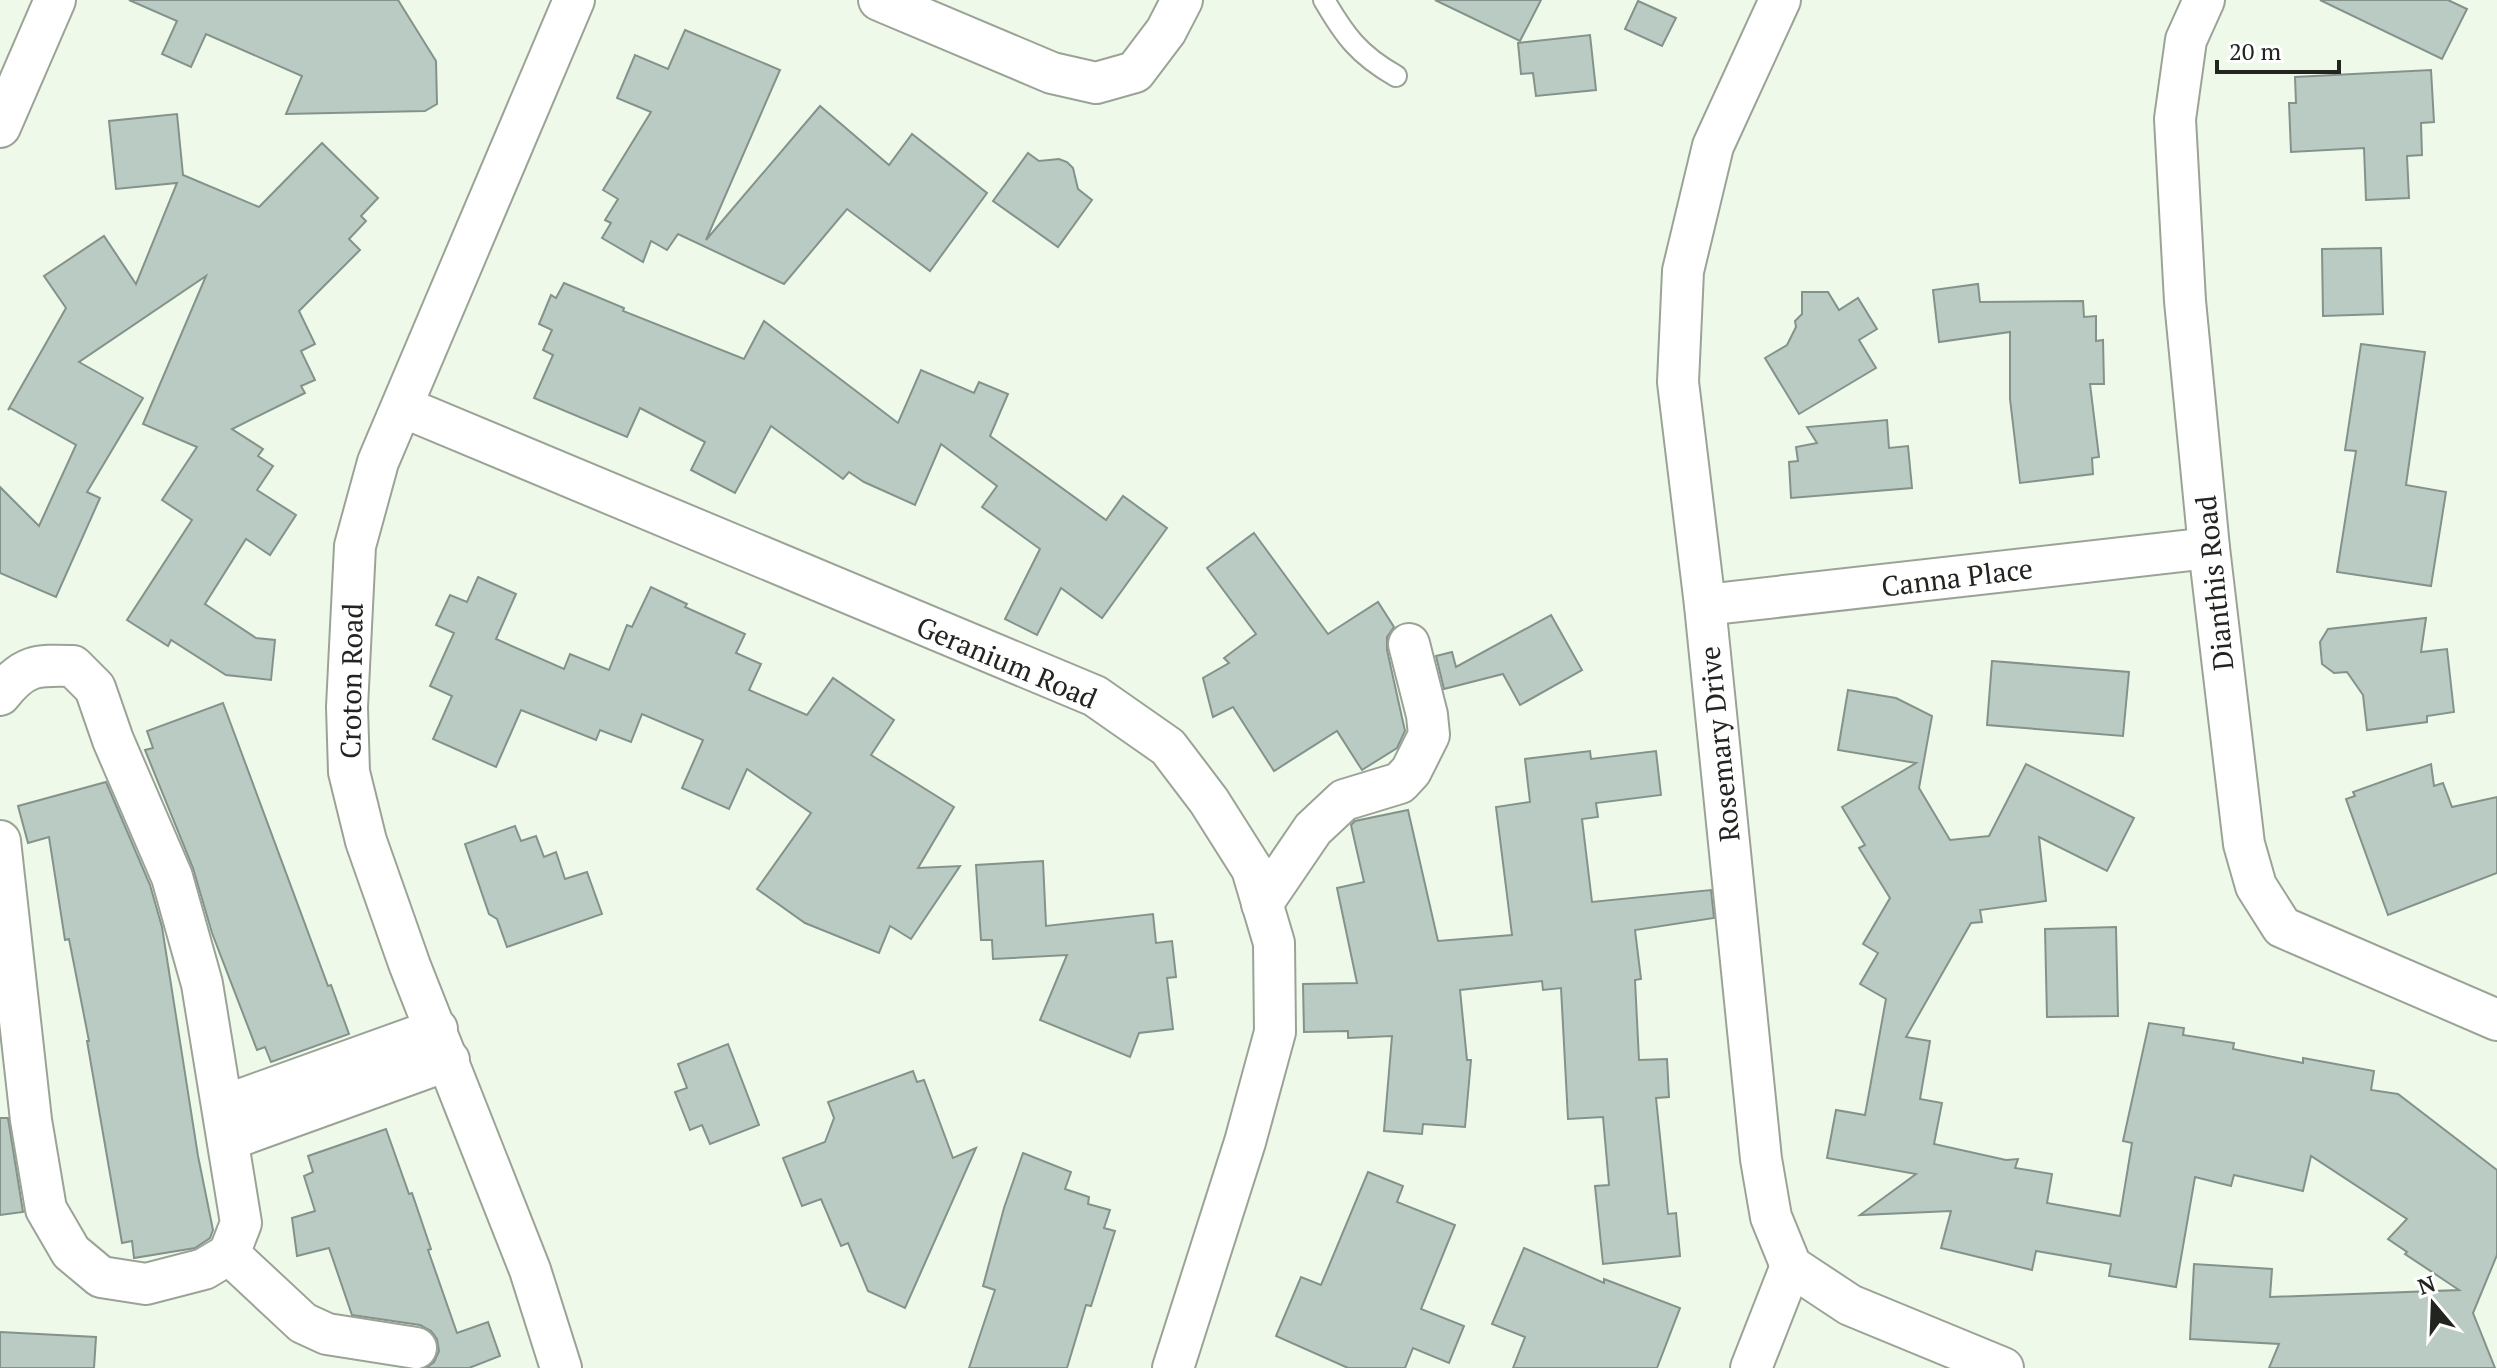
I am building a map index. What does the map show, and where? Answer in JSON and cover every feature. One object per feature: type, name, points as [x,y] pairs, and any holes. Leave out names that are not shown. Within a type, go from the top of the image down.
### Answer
[{"type":"street","points":[[0,127],[55,0]]},
{"type":"street","name":"Croton Road","points":[[561,1368],[530,1270],[410,966],[366,841],[349,772],[347,707],[355,546],[378,462],[574,0]]},
{"type":"street","points":[[879,0],[1052,73],[1096,83],[1135,72],[1166,31],[1182,0]]},
{"type":"street","name":"Rosemary Drive","points":[[1780,0],[1713,146],[1683,271],[1678,382],[1705,605],[1761,1159],[1771,1217],[1791,1266]]},
{"type":"street","name":"Dianthis Road","points":[[2204,0],[2186,40],[2175,119],[2185,301],[2209,548],[2244,844],[2256,886],[2282,927],[2497,1020]]},
{"type":"street","name":"Geranium Road","points":[[403,407],[1095,696],[1168,747],[1209,801],[1252,869],[1274,943],[1275,1032],[1245,1142],[1173,1368]]},
{"type":"street","name":"Canna Place","points":[[1705,605],[2209,548]]},
{"type":"street","points":[[1262,904],[1313,829],[1344,800],[1400,783],[1411,771],[1429,735],[1409,644]]},
{"type":"street","points":[[0,695],[11,681],[36,665],[73,666],[95,688],[113,740],[172,877],[202,984],[241,1223],[229,1254],[204,1269],[146,1284],[101,1277],[71,1252],[46,1209],[31,1120],[0,841]]},
{"type":"street","points":[[226,1123],[443,1045]]},
{"type":"street","points":[[229,1254],[303,1323],[327,1334],[416,1348]]},
{"type":"street","points":[[1751,1368],[1791,1266],[1850,1305],[2003,1368]]},
{"type":"lane","points":[[1324,0],[1341,28],[1369,60],[1396,76]]},
{"type":"building","points":[[129,0],[398,0],[436,61],[437,104],[425,111],[286,114],[302,76],[206,34],[191,67],[162,54],[177,21]]},
{"type":"building","points":[[1435,0],[1541,0],[1520,41]]},
{"type":"building","points":[[2320,0],[2448,0],[2467,9],[2442,59]]},
{"type":"building","points":[[1638,1],[1676,18],[1662,46],[1625,29]]},
{"type":"building","points":[[685,30],[780,70],[706,240],[820,106],[889,165],[912,134],[987,193],[930,271],[847,209],[784,284],[678,234],[667,250],[651,241],[643,262],[602,238],[611,223],[605,220],[618,199],[603,190],[651,112],[617,98],[635,55],[668,69]]},
{"type":"building","points":[[1590,35],[1596,90],[1536,96],[1533,73],[1521,74],[1518,43]]},
{"type":"building","points":[[2431,70],[2434,122],[2421,123],[2422,155],[2407,156],[2409,198],[2366,200],[2364,148],[2291,152],[2289,103],[2296,103],[2295,77]]},
{"type":"building","points":[[177,114],[183,175],[259,207],[322,143],[378,198],[361,216],[366,221],[349,239],[360,250],[299,311],[315,344],[301,351],[315,380],[301,386],[305,393],[232,429],[263,449],[258,456],[273,466],[257,490],[296,515],[270,555],[246,539],[205,604],[256,638],[275,640],[271,680],[226,675],[171,640],[168,646],[127,620],[192,520],[162,500],[197,447],[143,424],[206,276],[79,362],[143,398],[87,492],[100,498],[56,597],[0,573],[0,487],[39,526],[76,445],[10,408],[8,410],[66,308],[44,276],[104,236],[136,284],[177,183],[116,189],[109,121]]},
{"type":"building","points":[[1028,153],[1039,161],[1059,159],[1067,162],[1073,168],[1078,189],[1092,200],[1058,247],[993,201]]},
{"type":"building","points":[[2381,248],[2383,314],[2323,316],[2322,249]]},
{"type":"building","points":[[564,283],[624,308],[623,311],[744,359],[764,321],[898,423],[921,370],[974,393],[979,382],[1008,394],[990,436],[1106,520],[1123,496],[1167,528],[1102,618],[1061,588],[1037,635],[1005,619],[1040,549],[982,507],[997,486],[941,444],[915,505],[849,472],[843,479],[771,426],[735,493],[691,470],[705,442],[640,408],[627,437],[534,398],[553,355],[543,350],[552,330],[539,324],[551,295],[556,298]]},
{"type":"building","points":[[1978,284],[1980,302],[2083,301],[2084,317],[2096,316],[2096,341],[2103,340],[2104,384],[2090,384],[2099,457],[2092,458],[2093,474],[2020,483],[2010,399],[2010,332],[1939,342],[1933,290]]},
{"type":"building","points":[[1802,292],[1828,292],[1839,310],[1858,298],[1877,329],[1859,340],[1876,368],[1799,414],[1765,358],[1787,345],[1796,327],[1795,321],[1802,314]]},
{"type":"building","points":[[2361,344],[2425,352],[2406,485],[2446,492],[2431,586],[2337,572],[2356,451],[2345,450]]},
{"type":"building","points":[[1887,420],[1889,448],[1908,446],[1912,488],[1791,498],[1789,462],[1798,461],[1796,447],[1817,443],[1807,427]]},
{"type":"building","points":[[1254,533],[1328,634],[1378,602],[1394,627],[1387,637],[1387,650],[1405,731],[1397,748],[1362,770],[1337,731],[1274,771],[1233,707],[1213,717],[1203,678],[1229,663],[1224,658],[1256,634],[1207,568]]},
{"type":"building","points":[[478,577],[516,594],[496,639],[564,669],[570,654],[609,670],[627,625],[632,627],[651,587],[687,604],[685,607],[745,634],[736,653],[761,664],[749,690],[807,715],[833,678],[894,720],[871,755],[954,807],[918,868],[960,866],[911,939],[890,926],[879,953],[805,923],[757,889],[811,813],[747,769],[729,809],[682,788],[703,740],[642,714],[631,742],[600,730],[596,740],[521,710],[496,767],[433,739],[452,696],[430,686],[454,633],[436,625],[450,595],[467,602]]},
{"type":"building","points":[[1551,615],[1582,670],[1520,705],[1503,674],[1444,689],[1436,656],[1452,652],[1456,667]]},
{"type":"building","points":[[2426,618],[2421,652],[2447,649],[2454,712],[2427,716],[2427,722],[2367,730],[2363,695],[2347,672],[2334,673],[2322,664],[2320,642],[2328,629]]},
{"type":"building","points":[[1992,661],[2129,672],[2123,736],[1987,725]]},
{"type":"building","points":[[1848,690],[1896,698],[1932,716],[1919,788],[1950,840],[1989,836],[2026,764],[2134,818],[2107,871],[2039,837],[2046,901],[1980,910],[1982,922],[1971,923],[1906,1037],[1930,1041],[1920,1099],[1942,1103],[1934,1144],[2006,1160],[2018,1159],[2015,1168],[2052,1174],[2047,1203],[2120,1216],[2132,1143],[2123,1141],[2149,1023],[2184,1028],[2183,1035],[2234,1043],[2233,1049],[2303,1063],[2303,1058],[2374,1071],[2371,1090],[2398,1094],[2497,1170],[2497,1255],[2473,1313],[2495,1368],[2269,1368],[2279,1344],[2190,1339],[2194,1264],[2272,1269],[2270,1297],[2459,1290],[2388,1239],[2407,1219],[2311,1156],[2303,1191],[2234,1175],[2231,1186],[2195,1177],[2176,1287],[2109,1276],[2111,1264],[2036,1251],[2032,1270],[1941,1248],[1951,1211],[1860,1215],[1916,1174],[1827,1158],[1836,1110],[1865,1115],[1886,999],[1860,984],[1878,953],[1863,944],[1890,898],[1859,848],[1865,845],[1842,807],[1916,763],[1838,750]]},
{"type":"building","points":[[223,703],[328,986],[331,985],[349,1034],[271,1062],[265,1047],[257,1050],[212,933],[193,868],[145,750],[153,748],[147,731]]},
{"type":"building","points":[[1590,751],[1591,759],[1656,751],[1661,795],[1596,803],[1598,817],[1582,819],[1592,902],[1711,890],[1714,918],[1635,930],[1641,979],[1635,980],[1639,1060],[1667,1059],[1669,1097],[1656,1098],[1668,1214],[1676,1213],[1680,1256],[1603,1264],[1595,1186],[1609,1185],[1603,1117],[1568,1119],[1561,988],[1543,990],[1542,981],[1460,990],[1467,1060],[1471,1060],[1465,1127],[1423,1124],[1422,1134],[1384,1131],[1392,1036],[1348,1038],[1348,1031],[1304,1032],[1303,984],[1357,983],[1337,888],[1364,882],[1351,825],[1355,821],[1408,810],[1438,941],[1512,935],[1496,807],[1530,802],[1525,759]]},
{"type":"building","points":[[2431,764],[2434,786],[2443,783],[2452,807],[2497,797],[2497,873],[2388,915],[2346,799],[2355,796],[2353,792]]},
{"type":"building","points":[[106,782],[150,885],[162,927],[198,1156],[213,1230],[210,1238],[195,1248],[134,1258],[132,1241],[122,1243],[89,1041],[69,939],[65,940],[49,837],[28,843],[18,806]]},
{"type":"building","points":[[515,826],[521,841],[536,836],[544,857],[556,852],[565,879],[587,872],[602,914],[507,947],[497,919],[489,914],[465,844]]},
{"type":"building","points":[[1043,861],[1046,926],[1153,914],[1156,943],[1172,941],[1176,977],[1167,978],[1173,1029],[1139,1033],[1130,1057],[1040,1020],[1067,955],[993,959],[992,940],[981,940],[976,865]]},
{"type":"building","points":[[2116,927],[2118,1016],[2047,1017],[2045,929]]},
{"type":"building","points":[[728,1044],[759,1125],[710,1144],[702,1125],[690,1130],[675,1092],[687,1088],[678,1064]]},
{"type":"building","points":[[913,1071],[917,1082],[924,1080],[953,1158],[976,1148],[905,1308],[868,1291],[848,1243],[841,1246],[821,1199],[802,1206],[783,1158],[825,1142],[834,1118],[828,1102]]},
{"type":"building","points":[[0,1118],[8,1118],[23,1212],[0,1215]]},
{"type":"building","points":[[386,1129],[409,1194],[412,1193],[457,1333],[488,1322],[500,1356],[469,1368],[426,1368],[434,1362],[439,1351],[437,1339],[431,1331],[420,1325],[352,1315],[329,1248],[297,1256],[292,1218],[315,1211],[304,1176],[313,1172],[308,1156]]},
{"type":"building","points":[[1023,1153],[1071,1172],[1065,1189],[1089,1197],[1088,1204],[1110,1210],[1104,1228],[1115,1231],[1091,1306],[1086,1305],[1067,1368],[969,1368],[995,1290],[983,1286]]},
{"type":"building","points":[[1368,1172],[1403,1186],[1397,1202],[1455,1225],[1421,1309],[1464,1326],[1449,1363],[1413,1348],[1405,1368],[1348,1368],[1276,1336],[1301,1277],[1321,1285]]},
{"type":"building","points":[[1524,1248],[1604,1283],[1604,1279],[1680,1308],[1657,1368],[1513,1368],[1525,1337],[1492,1324]]},
{"type":"building","points":[[0,1332],[96,1337],[94,1368],[0,1368]]}]
